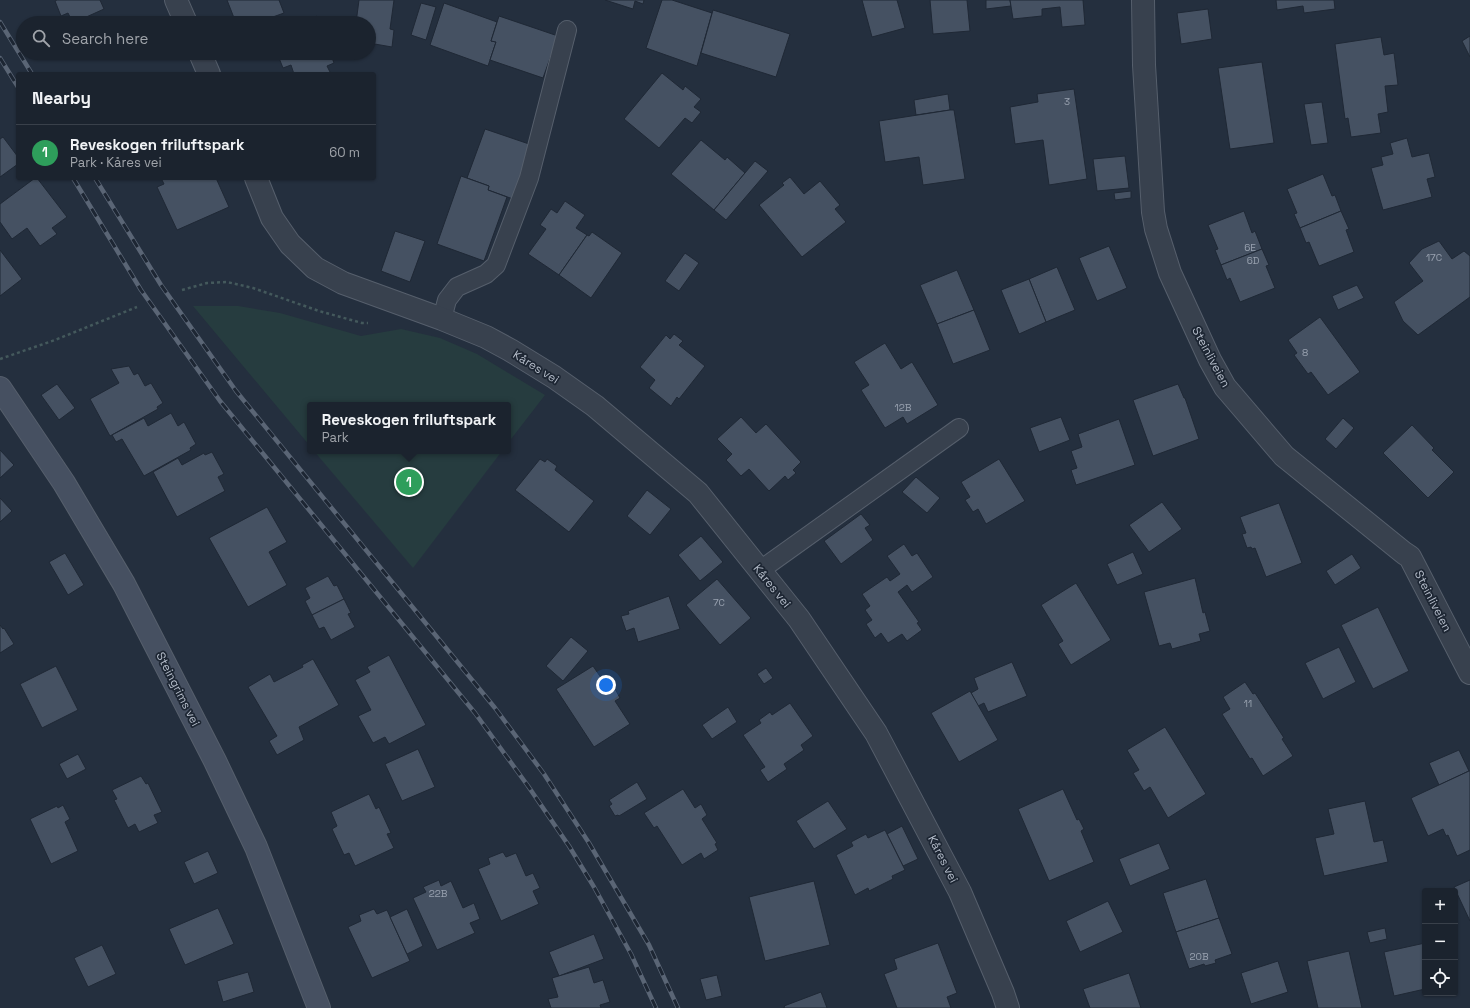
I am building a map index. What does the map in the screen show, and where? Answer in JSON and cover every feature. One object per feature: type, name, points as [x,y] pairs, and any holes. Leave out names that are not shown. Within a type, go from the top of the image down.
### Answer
[{"type":"street","points":[[176,0],[183,16]]},
{"type":"street","name":"Steinliveien","points":[[1143,0],[1144,65],[1153,212],[1156,229],[1170,273],[1210,360],[1225,387],[1284,456],[1410,557],[1470,673]]},
{"type":"street","points":[[203,60],[208,72]]},
{"type":"street","name":"Kåres vei","points":[[257,180],[272,218],[290,244],[315,268],[343,283],[442,319],[486,337],[510,350],[554,377],[595,406],[698,493],[799,619],[876,733],[960,892],[1003,992],[1008,1008]]},
{"type":"street","name":"Steingrims vei","points":[[0,388],[64,483],[124,584],[215,761],[256,847],[320,1008]]},
{"type":"lane","points":[[442,319],[447,300],[457,287],[486,274],[496,265],[529,178],[567,30]]},
{"type":"lane","points":[[760,571],[959,428]]},
{"type":"path","points":[[182,290],[207,283],[227,282],[253,288],[320,311],[362,323],[368,323],[378,319],[389,300]]},
{"type":"path","points":[[0,359],[54,340],[137,307]]},
{"type":"green space","points":[[193,306],[238,306],[280,313],[361,336],[401,329],[440,338],[477,354],[545,395],[511,439],[511,402],[307,402],[307,442]]},
{"type":"green space","points":[[317,454],[500,454],[413,568]]},
{"type":"building","points":[[100,0],[104,9],[88,16],[70,16],[68,13],[61,16],[55,1]]},
{"type":"building","points":[[227,0],[279,0],[284,13],[276,16],[233,16]]},
{"type":"building","points":[[359,0],[394,0],[390,29],[394,30],[392,47],[376,44],[376,16],[357,16]]},
{"type":"building","points":[[605,0],[644,0],[643,4],[635,1],[633,9]]},
{"type":"building","points":[[662,0],[672,0],[712,13],[697,66],[646,48]]},
{"type":"building","points":[[862,0],[897,0],[905,28],[872,37]]},
{"type":"building","points":[[930,0],[967,0],[970,31],[933,34]]},
{"type":"building","points":[[986,0],[1010,0],[1011,6],[986,9]]},
{"type":"building","points":[[1010,0],[1083,0],[1085,25],[1062,27],[1060,7],[1042,9],[1042,16],[1013,19]]},
{"type":"building","points":[[1276,0],[1334,0],[1335,9],[1304,13],[1303,6],[1277,10]]},
{"type":"building","points":[[421,3],[436,7],[426,40],[411,35]]},
{"type":"building","points":[[444,3],[497,22],[491,41],[496,42],[488,66],[430,45]]},
{"type":"building","points":[[1208,9],[1212,39],[1181,44],[1177,13]]},
{"type":"building","points":[[713,10],[790,34],[776,77],[701,53]]},
{"type":"building","points":[[499,16],[558,36],[543,78],[490,60],[496,42],[491,41]]},
{"type":"building","points":[[1470,36],[1470,57],[1462,41]]},
{"type":"building","points":[[1381,37],[1384,55],[1394,53],[1398,85],[1385,86],[1388,112],[1378,114],[1381,133],[1351,137],[1348,118],[1345,119],[1335,44]]},
{"type":"building","points":[[280,60],[333,60],[334,63],[327,66],[330,72],[293,72],[291,65],[283,68]]},
{"type":"building","points":[[1262,62],[1274,143],[1230,149],[1218,68]]},
{"type":"building","points":[[662,73],[683,90],[685,86],[701,99],[694,107],[701,112],[692,123],[685,118],[659,148],[624,119]]},
{"type":"building","points":[[1074,89],[1087,179],[1049,185],[1043,140],[1015,144],[1010,107],[1038,102],[1037,94]]},
{"type":"building","points":[[948,94],[950,110],[916,115],[914,100]]},
{"type":"building","points":[[1322,102],[1328,143],[1311,145],[1304,104]]},
{"type":"building","points":[[954,110],[965,179],[923,185],[919,157],[885,162],[879,121]]},
{"type":"building","points":[[485,129],[532,145],[513,199],[488,190],[489,186],[467,178]]},
{"type":"building","points":[[3,137],[16,154],[16,165],[0,177],[0,139]]},
{"type":"building","points":[[1407,138],[1412,157],[1429,153],[1435,177],[1427,179],[1432,197],[1383,210],[1371,168],[1383,165],[1381,157],[1393,154],[1390,143]]},
{"type":"building","points":[[701,140],[725,160],[727,157],[745,173],[714,210],[671,174]]},
{"type":"building","points":[[1125,156],[1129,188],[1097,191],[1093,159]]},
{"type":"building","points":[[755,161],[768,171],[726,220],[714,210]]},
{"type":"building","points":[[1323,174],[1332,196],[1335,195],[1341,211],[1300,228],[1294,214],[1297,213],[1287,189]]},
{"type":"building","points":[[461,176],[489,186],[488,190],[507,197],[484,261],[437,244]]},
{"type":"building","points":[[790,177],[804,194],[820,181],[840,205],[835,209],[846,222],[802,257],[759,205],[784,185],[782,183]]},
{"type":"building","points":[[32,180],[39,180],[67,217],[52,228],[57,234],[40,246],[27,228],[12,239],[0,222],[0,204]]},
{"type":"building","points":[[162,180],[217,180],[229,207],[177,230],[157,187],[164,184]]},
{"type":"building","points":[[1131,191],[1131,198],[1115,200],[1114,193]]},
{"type":"building","points":[[565,201],[585,215],[576,228],[587,235],[559,275],[528,254],[546,229],[540,225],[551,209],[557,213]]},
{"type":"building","points":[[1244,211],[1252,233],[1255,231],[1262,249],[1221,265],[1215,250],[1218,249],[1208,225]]},
{"type":"building","points":[[1341,211],[1349,229],[1346,230],[1354,252],[1319,266],[1309,242],[1306,243],[1300,228]]},
{"type":"building","points":[[395,231],[425,241],[410,282],[381,271]]},
{"type":"building","points":[[592,232],[622,253],[591,298],[559,275],[587,235],[589,236]]},
{"type":"building","points":[[1439,241],[1452,259],[1464,251],[1470,256],[1470,297],[1418,335],[1403,321],[1394,302],[1423,281],[1409,263],[1422,249]]},
{"type":"building","points":[[1109,246],[1127,288],[1097,301],[1079,258]]},
{"type":"building","points":[[1262,249],[1269,265],[1266,266],[1275,288],[1240,302],[1230,278],[1227,280],[1221,265]]},
{"type":"building","points":[[0,250],[22,279],[0,296]]},
{"type":"building","points":[[685,253],[699,263],[679,291],[665,281]]},
{"type":"building","points":[[1057,267],[1075,310],[1046,322],[1029,279]]},
{"type":"building","points":[[957,270],[974,310],[937,324],[920,285]]},
{"type":"building","points":[[1029,279],[1046,322],[1019,334],[1001,290]]},
{"type":"building","points":[[1357,285],[1364,298],[1338,310],[1332,296]]},
{"type":"building","points":[[974,310],[990,350],[953,364],[937,324]]},
{"type":"building","points":[[1320,317],[1360,372],[1328,395],[1311,372],[1308,374],[1294,355],[1297,353],[1288,340]]},
{"type":"building","points":[[674,334],[683,341],[679,345],[705,366],[679,399],[677,397],[671,406],[649,388],[655,380],[640,367],[666,335],[670,339]]},
{"type":"building","points":[[885,343],[901,369],[912,362],[938,405],[907,424],[903,417],[885,428],[861,390],[869,385],[854,362]]},
{"type":"building","points":[[129,366],[134,375],[138,373],[145,386],[151,383],[163,403],[157,407],[158,409],[110,436],[90,399],[119,383],[111,369]]},
{"type":"building","points":[[57,384],[75,408],[59,420],[41,395]]},
{"type":"building","points":[[1178,384],[1185,398],[1199,439],[1153,456],[1133,400]]},
{"type":"building","points":[[171,413],[178,426],[184,422],[196,444],[190,448],[191,450],[144,476],[122,439],[116,442],[112,435],[144,418],[148,426]]},
{"type":"building","points":[[741,417],[756,433],[766,424],[801,462],[793,470],[796,473],[788,480],[785,476],[769,491],[749,469],[741,476],[726,460],[732,454],[717,439]]},
{"type":"building","points":[[1061,417],[1070,440],[1039,452],[1030,428]]},
{"type":"building","points":[[1343,418],[1354,428],[1336,449],[1325,439]]},
{"type":"building","points":[[1119,419],[1135,465],[1076,485],[1071,470],[1077,468],[1071,451],[1082,447],[1078,434]]},
{"type":"building","points":[[1412,425],[1434,448],[1432,450],[1454,472],[1428,498],[1383,453]]},
{"type":"building","points":[[0,450],[14,465],[0,478]]},
{"type":"building","points":[[212,452],[224,474],[218,477],[225,491],[177,517],[153,472],[178,458],[182,465],[204,453],[205,455]]},
{"type":"building","points":[[540,459],[545,462],[547,459],[557,466],[555,470],[594,501],[569,532],[515,490]]},
{"type":"building","points":[[999,459],[1025,501],[986,524],[978,509],[973,512],[965,500],[970,497],[961,482]]},
{"type":"building","points":[[916,477],[940,498],[927,513],[902,492]]},
{"type":"building","points":[[647,490],[671,509],[650,535],[627,516]]},
{"type":"building","points":[[0,498],[12,511],[0,522]]},
{"type":"building","points":[[1162,502],[1182,529],[1149,552],[1129,525]]},
{"type":"building","points":[[1279,503],[1302,563],[1266,577],[1255,548],[1247,548],[1242,534],[1246,533],[1240,517]]},
{"type":"building","points":[[267,507],[287,542],[269,552],[287,585],[248,607],[209,538]]},
{"type":"building","points":[[861,514],[870,525],[865,528],[873,540],[841,564],[824,541]]},
{"type":"building","points":[[701,536],[723,562],[700,581],[678,555]]},
{"type":"building","points":[[904,544],[912,556],[917,553],[933,577],[912,592],[907,585],[898,592],[919,622],[917,623],[922,630],[907,641],[902,634],[888,643],[881,633],[875,638],[866,624],[872,620],[865,610],[870,606],[862,594],[887,577],[890,581],[900,574],[887,556]]},
{"type":"building","points":[[1133,552],[1143,574],[1117,585],[1107,564]]},
{"type":"building","points":[[65,553],[84,585],[68,595],[49,562]]},
{"type":"building","points":[[1352,554],[1361,568],[1335,585],[1326,571]]},
{"type":"building","points":[[328,576],[334,586],[337,585],[344,599],[312,615],[305,601],[310,598],[305,588]]},
{"type":"building","points":[[1195,578],[1203,613],[1205,612],[1210,631],[1199,634],[1201,641],[1172,649],[1170,643],[1159,646],[1144,592]]},
{"type":"building","points":[[717,579],[751,618],[720,645],[686,605]]},
{"type":"building","points":[[1076,583],[1111,640],[1071,665],[1058,644],[1063,641],[1041,605]]},
{"type":"building","points":[[669,596],[680,629],[638,642],[634,628],[626,631],[621,616],[629,614],[628,611]]},
{"type":"building","points":[[344,599],[351,613],[348,614],[355,627],[331,640],[324,627],[319,629],[312,615]]},
{"type":"building","points":[[1378,607],[1409,671],[1373,689],[1341,625]]},
{"type":"building","points":[[0,625],[3,629],[4,628],[14,644],[0,653]]},
{"type":"building","points":[[571,637],[588,651],[563,681],[546,666]]},
{"type":"building","points":[[1339,647],[1356,682],[1323,699],[1305,663]]},
{"type":"building","points":[[389,655],[426,725],[389,744],[385,737],[373,743],[358,716],[371,710],[355,680],[370,672],[367,667]]},
{"type":"building","points":[[313,659],[339,705],[299,727],[304,740],[277,755],[269,741],[277,736],[248,687],[270,674],[274,682],[303,667],[302,665]]},
{"type":"building","points":[[1012,662],[1027,696],[988,712],[984,703],[978,706],[971,693],[978,689],[974,678]]},
{"type":"building","points":[[56,666],[78,710],[42,728],[20,684]]},
{"type":"building","points":[[593,666],[608,688],[613,685],[620,698],[615,701],[630,724],[594,747],[556,689]]},
{"type":"building","points":[[766,668],[773,678],[764,684],[757,674]]},
{"type":"building","points":[[1245,682],[1253,694],[1255,693],[1284,738],[1282,739],[1293,756],[1263,776],[1252,758],[1250,759],[1222,714],[1230,709],[1223,697]]},
{"type":"building","points":[[970,691],[998,740],[959,762],[931,713]]},
{"type":"building","points":[[790,703],[813,736],[801,745],[804,750],[784,764],[787,769],[768,782],[760,770],[765,767],[743,735],[761,723],[759,720],[770,712],[772,715]]},
{"type":"building","points":[[728,707],[737,722],[712,739],[702,725]]},
{"type":"building","points":[[1165,727],[1206,794],[1168,818],[1150,787],[1144,791],[1133,773],[1139,770],[1127,750]]},
{"type":"building","points":[[418,749],[435,787],[402,801],[385,764]]},
{"type":"building","points":[[1459,750],[1469,771],[1439,785],[1429,763]]},
{"type":"building","points":[[78,754],[86,769],[67,779],[59,764]]},
{"type":"building","points":[[1469,771],[1470,850],[1457,856],[1448,835],[1446,836],[1443,829],[1428,836],[1411,798]]},
{"type":"building","points":[[141,776],[146,784],[148,783],[162,812],[154,815],[158,823],[139,832],[135,824],[128,828],[114,800],[117,799],[112,790]]},
{"type":"building","points":[[637,782],[647,799],[619,816],[615,816],[609,806],[612,804],[609,800]]},
{"type":"building","points":[[683,789],[695,808],[701,804],[707,815],[702,819],[717,843],[715,844],[718,850],[704,859],[701,853],[682,865],[657,826],[654,828],[644,813]]},
{"type":"building","points":[[1063,789],[1077,820],[1079,819],[1084,829],[1081,831],[1094,862],[1049,881],[1018,809]]},
{"type":"building","points":[[369,794],[376,809],[379,807],[391,833],[387,834],[394,848],[355,866],[349,853],[344,855],[332,829],[337,826],[331,812]]},
{"type":"building","points":[[828,801],[847,829],[814,849],[796,821]]},
{"type":"building","points":[[1365,801],[1374,842],[1383,840],[1388,862],[1324,876],[1315,838],[1334,834],[1328,809]]},
{"type":"building","points":[[63,805],[70,819],[65,822],[78,851],[51,864],[30,819],[57,806],[58,808]]},
{"type":"building","points":[[902,826],[918,859],[903,866],[887,834]]},
{"type":"building","points":[[885,830],[905,870],[892,876],[893,879],[869,891],[868,888],[855,895],[836,855],[853,846],[851,842],[866,834],[868,838]]},
{"type":"building","points":[[1159,843],[1170,869],[1130,886],[1119,859]]},
{"type":"building","points":[[208,851],[218,873],[194,884],[184,862]]},
{"type":"building","points":[[503,852],[506,857],[516,853],[526,876],[533,873],[540,888],[533,891],[539,904],[501,921],[478,869],[490,864],[488,858]]},
{"type":"building","points":[[1206,879],[1219,918],[1176,932],[1163,893]]},
{"type":"building","points":[[439,880],[441,886],[451,881],[463,908],[474,903],[480,919],[470,923],[475,933],[437,950],[413,898],[426,892],[423,887]]},
{"type":"building","points":[[1470,880],[1470,921],[1458,896],[1458,888],[1454,887]]},
{"type":"building","points":[[814,881],[830,945],[765,961],[749,897]]},
{"type":"building","points":[[1108,901],[1123,932],[1080,952],[1066,921]]},
{"type":"building","points":[[218,908],[234,944],[185,965],[169,929]]},
{"type":"building","points":[[374,909],[377,914],[387,910],[410,961],[372,978],[348,927],[361,921],[359,915]]},
{"type":"building","points":[[407,909],[423,946],[407,954],[390,917]]},
{"type":"building","points":[[1219,918],[1232,954],[1215,960],[1216,963],[1205,966],[1204,964],[1189,969],[1176,932]]},
{"type":"building","points":[[1385,928],[1387,939],[1370,943],[1367,932]]},
{"type":"building","points":[[594,934],[604,959],[559,976],[549,952]]},
{"type":"building","points":[[938,943],[957,993],[947,997],[951,1008],[897,1008],[884,974],[897,969],[894,959]]},
{"type":"building","points":[[1422,944],[1422,990],[1394,996],[1384,952]]},
{"type":"building","points":[[102,945],[116,974],[88,987],[74,958]]},
{"type":"building","points":[[1349,951],[1362,1008],[1318,1008],[1307,961]]},
{"type":"building","points":[[1278,961],[1288,992],[1251,1004],[1241,973]]},
{"type":"building","points":[[589,967],[594,983],[603,980],[610,1002],[600,1005],[601,1008],[551,1008],[548,999],[558,997],[552,978]]},
{"type":"building","points":[[248,972],[254,992],[223,1002],[217,981]]},
{"type":"building","points":[[1129,973],[1141,1008],[1090,1008],[1083,989]]},
{"type":"building","points":[[717,975],[722,996],[706,1000],[700,979]]},
{"type":"building","points":[[821,992],[827,1008],[783,1008],[785,1007],[784,1006]]},
{"type":"railway","points":[[0,22],[16,48]]},
{"type":"railway","points":[[0,58],[16,84]]},
{"type":"railway","points":[[23,60],[31,72]]},
{"type":"railway","points":[[74,180],[141,290],[220,401],[475,713],[528,786],[569,846],[594,887],[631,954],[656,1008]]},
{"type":"railway","points":[[96,180],[161,285],[236,391],[495,708],[544,774],[589,843],[649,945],[678,1008]]},
{"type":"place","name":"Reveskogen friluftspark","points":[[409,482]]}]
